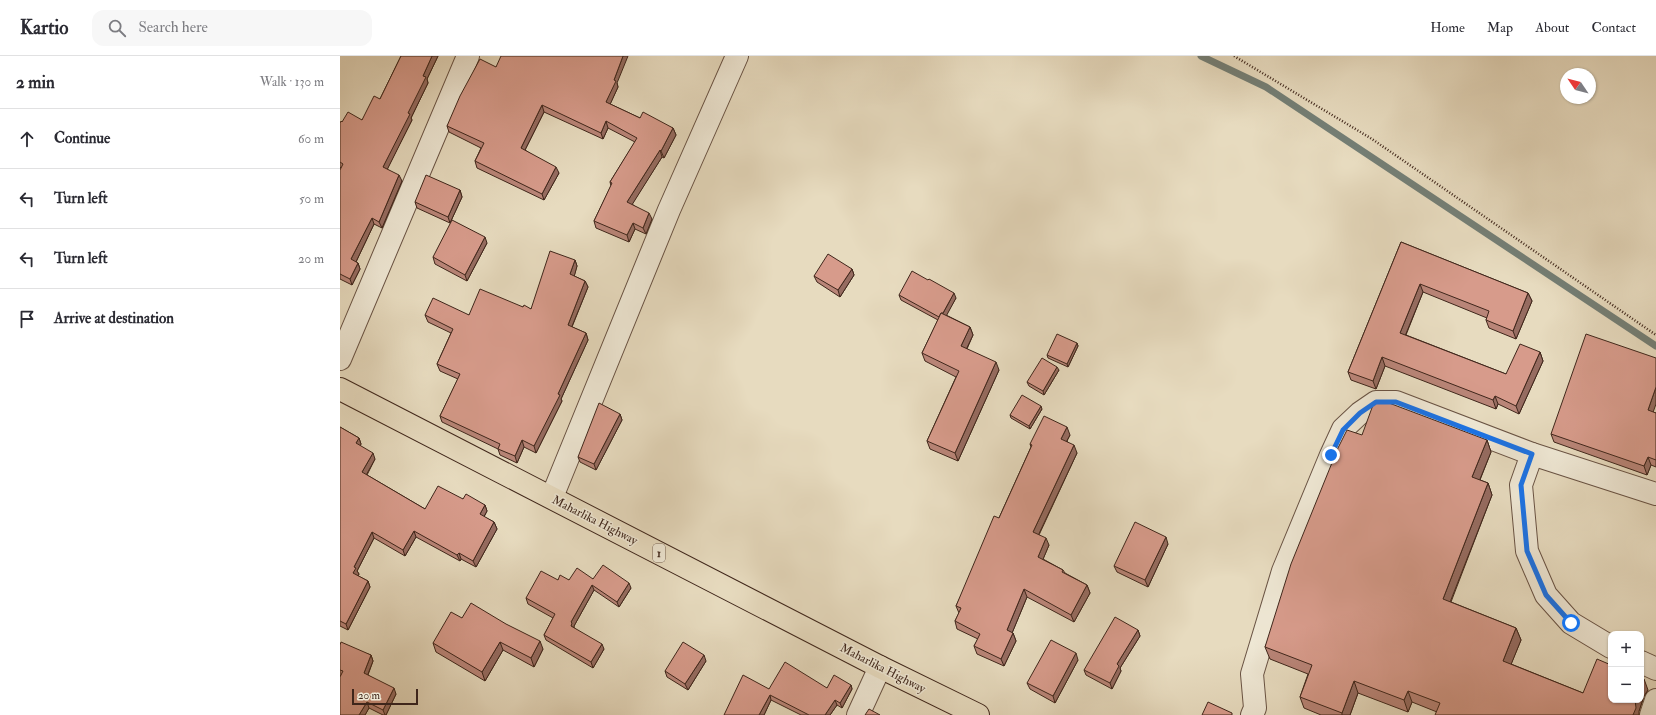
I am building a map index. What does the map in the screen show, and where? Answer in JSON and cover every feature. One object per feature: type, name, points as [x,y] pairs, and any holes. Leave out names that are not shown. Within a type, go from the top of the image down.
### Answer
[{"type":"main road","name":"Maharlika Highway","points":[[340,389],[880,667],[978,715]]},
{"type":"street","points":[[340,359],[468,56]]},
{"type":"street","points":[[552,497],[666,218],[738,56]]},
{"type":"street","points":[[1252,715],[1255,708],[1252,674],[1283,571],[1331,455],[1343,430],[1360,413],[1376,402],[1396,402],[1532,454],[1656,494]]},
{"type":"street","points":[[1532,454],[1521,485],[1527,551],[1546,595],[1571,623],[1608,645]]},
{"type":"street","points":[[1644,663],[1656,669]]},
{"type":"street","points":[[858,715],[880,667]]},
{"type":"street","points":[[1651,715],[1656,700]]},
{"type":"path","points":[[1234,56],[1372,139],[1656,336]]},
{"type":"building","points":[[401,56],[432,56],[423,76],[426,77],[408,113],[410,114],[383,167],[399,175],[379,222],[372,218],[351,259],[358,263],[350,279],[340,274],[340,170],[343,164],[340,162],[340,123],[348,112],[362,120],[374,96],[380,99]]},
{"type":"building","points":[[501,56],[623,56],[614,80],[616,81],[606,102],[640,118],[643,112],[673,128],[661,151],[660,150],[627,202],[649,213],[643,228],[633,223],[627,235],[594,221],[612,183],[610,182],[637,138],[606,121],[601,133],[542,105],[521,148],[556,167],[542,194],[475,161],[484,143],[447,126],[460,96],[480,59],[496,67]]},
{"type":"building","points":[[426,175],[460,190],[448,217],[415,202]]},
{"type":"building","points":[[452,220],[485,237],[465,275],[433,257]]},
{"type":"building","points":[[1401,242],[1528,293],[1513,331],[1486,320],[1489,311],[1420,284],[1400,333],[1506,374],[1520,344],[1540,352],[1516,406],[1495,396],[1493,400],[1382,357],[1373,381],[1348,372]]},
{"type":"building","points":[[550,251],[575,260],[570,274],[585,281],[568,325],[586,333],[558,394],[560,395],[534,446],[522,440],[515,456],[498,449],[500,444],[440,416],[460,374],[437,364],[453,329],[425,315],[433,298],[469,315],[480,289],[531,309]]},
{"type":"building","points":[[828,254],[852,269],[838,290],[814,276]]},
{"type":"building","points":[[912,271],[954,293],[943,313],[941,313],[939,317],[899,295]]},
{"type":"building","points":[[941,313],[970,327],[961,346],[996,362],[955,453],[927,441],[959,371],[922,353]]},
{"type":"building","points":[[1057,334],[1077,343],[1067,364],[1047,355]]},
{"type":"building","points":[[1586,334],[1656,358],[1656,387],[1648,410],[1656,413],[1656,460],[1648,457],[1644,466],[1551,434]]},
{"type":"building","points":[[1042,358],[1057,367],[1043,391],[1027,382]]},
{"type":"building","points":[[1022,395],[1041,406],[1029,426],[1010,415]]},
{"type":"building","points":[[599,403],[620,414],[594,464],[578,457]]},
{"type":"building","points":[[1376,403],[1389,403],[1487,440],[1472,477],[1488,483],[1443,599],[1516,628],[1503,661],[1583,693],[1597,659],[1608,664],[1608,703],[1635,703],[1636,708],[1633,715],[1435,715],[1440,703],[1408,691],[1404,700],[1354,681],[1342,713],[1300,697],[1312,665],[1265,647],[1291,564],[1338,448],[1347,430],[1362,435],[1373,405]]},
{"type":"building","points":[[1044,416],[1067,427],[1061,439],[1074,445],[1033,532],[1046,538],[1038,557],[1087,585],[1071,615],[1024,589],[1007,630],[1013,633],[1001,659],[974,646],[980,634],[955,621],[961,608],[956,606],[994,516],[999,518],[1032,445],[1030,444]]},
{"type":"building","points":[[340,427],[359,438],[356,443],[373,453],[362,472],[425,509],[438,486],[463,499],[466,494],[485,505],[480,514],[494,522],[473,561],[459,553],[457,555],[414,531],[403,550],[372,532],[354,567],[356,568],[353,573],[368,581],[346,624],[340,621]]},
{"type":"building","points":[[1135,522],[1166,537],[1145,580],[1114,566]]},
{"type":"building","points":[[603,565],[629,583],[617,602],[592,585],[571,622],[571,626],[602,644],[591,662],[544,635],[555,614],[526,598],[541,571],[558,580],[560,575],[569,580],[577,568],[593,579]]},
{"type":"building","points":[[471,603],[506,624],[540,641],[531,658],[500,642],[482,672],[433,643],[451,612],[462,618]]},
{"type":"building","points":[[1115,617],[1138,630],[1117,664],[1119,666],[1110,683],[1084,670]]},
{"type":"building","points":[[1051,640],[1076,653],[1053,696],[1027,683]]},
{"type":"building","points":[[341,642],[371,655],[364,673],[394,688],[383,710],[367,702],[359,715],[340,715],[340,677],[343,671],[340,670]]},
{"type":"building","points":[[683,642],[704,655],[685,684],[665,671]]},
{"type":"building","points":[[785,662],[827,688],[834,675],[851,685],[840,703],[835,700],[825,715],[809,715],[770,695],[759,715],[724,715],[743,675],[769,689]]},
{"type":"building","points":[[1208,702],[1232,713],[1232,715],[1202,715]]},
{"type":"building","points":[[869,709],[880,715],[865,715]]},
{"type":"waterway","points":[[1201,56],[1266,87],[1656,346]]},
{"type":"route","points":[[1331,455],[1343,430],[1360,413],[1376,402],[1396,402],[1532,454],[1521,485],[1527,551],[1546,595],[1571,623]]}]
